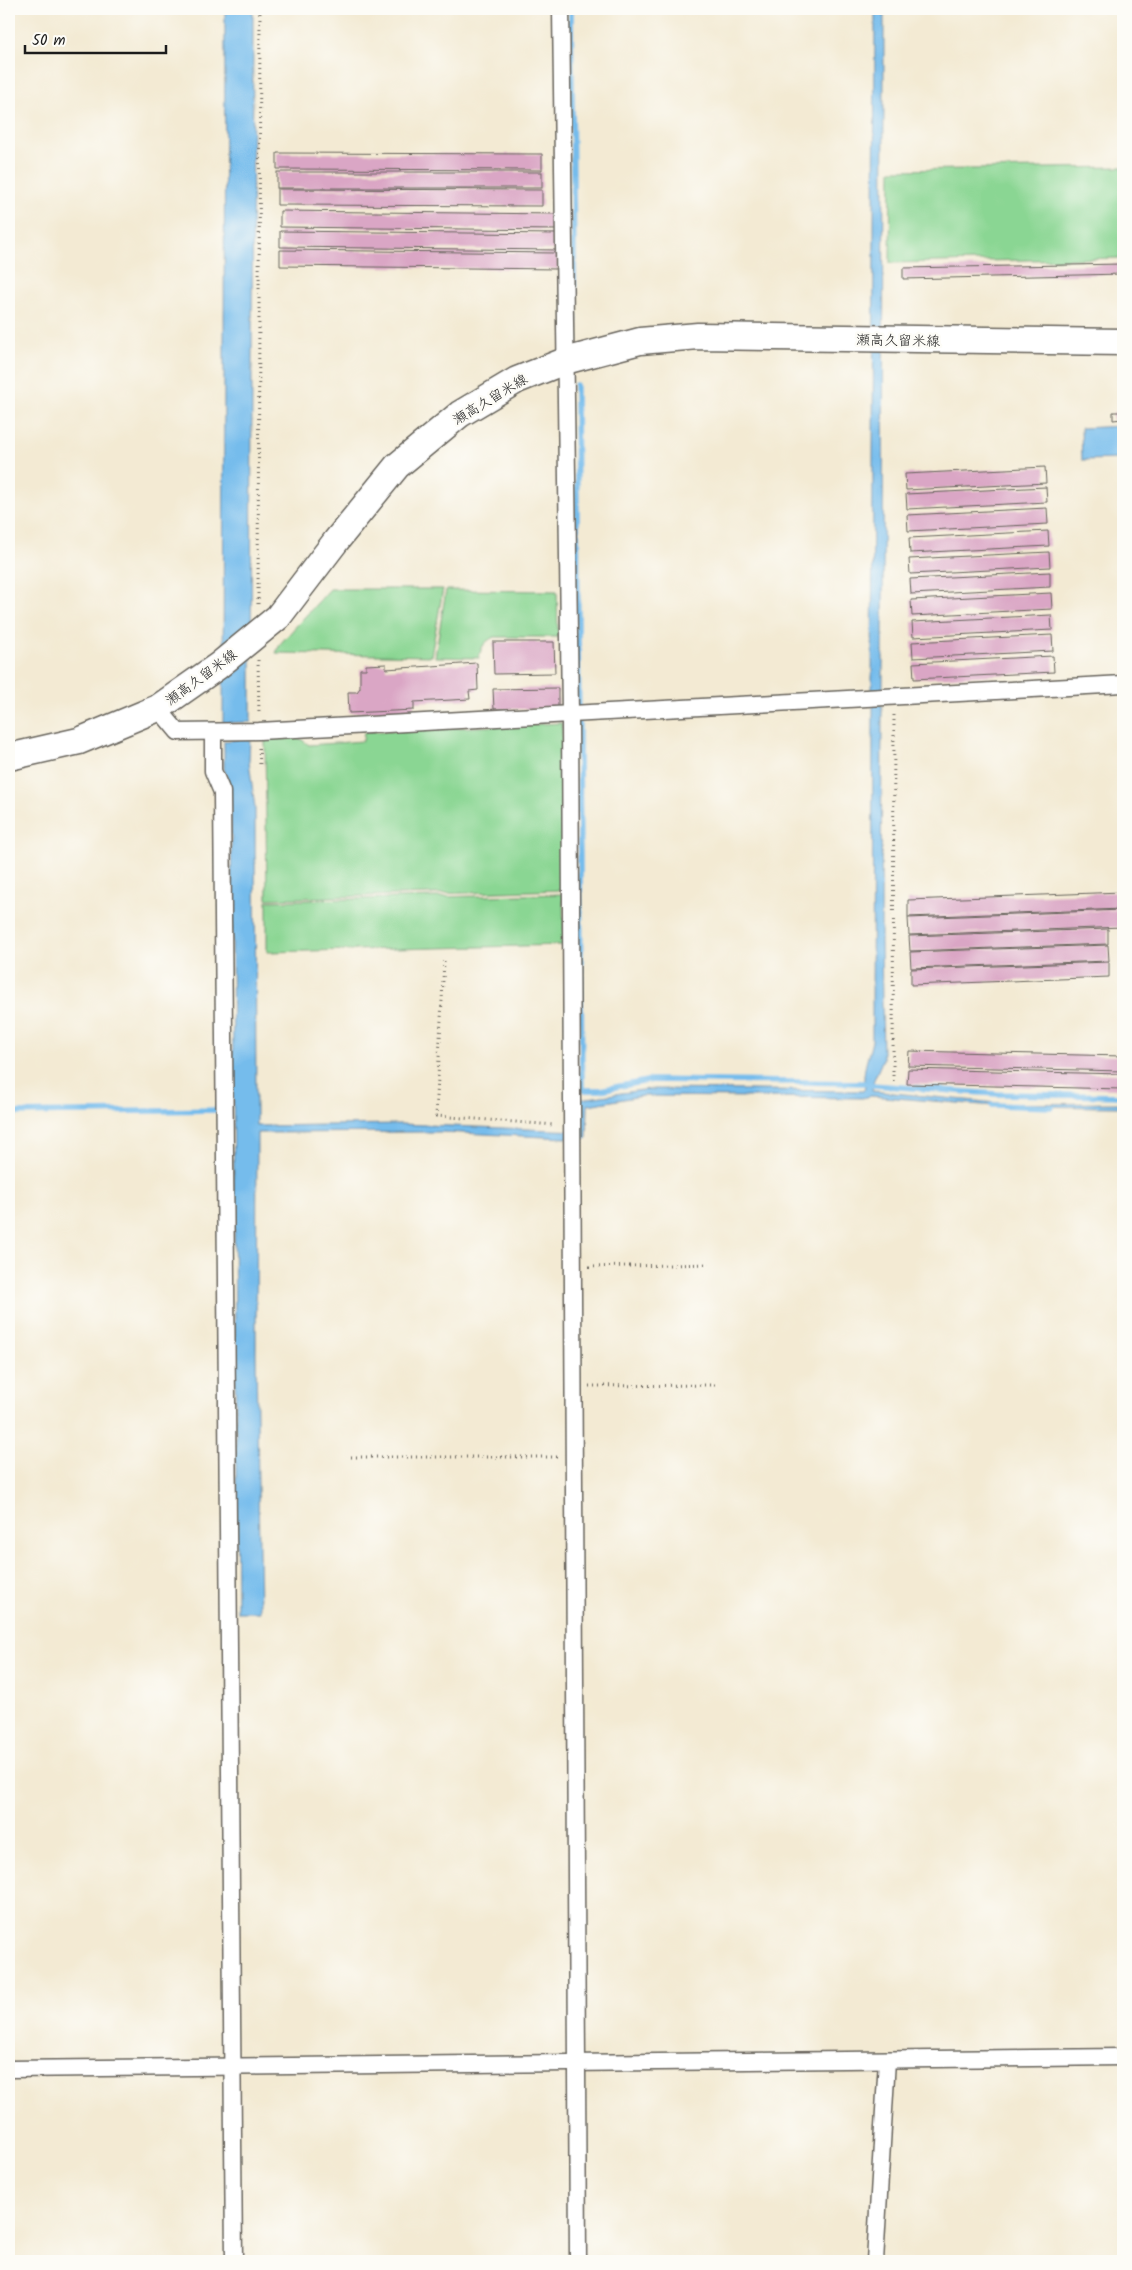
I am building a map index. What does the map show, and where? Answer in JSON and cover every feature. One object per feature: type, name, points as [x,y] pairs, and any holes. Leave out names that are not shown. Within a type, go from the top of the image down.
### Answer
[{"type":"main road","name":"瀬高久留米線","points":[[9,758],[79,741],[158,708],[218,666],[278,617],[336,541],[398,466],[460,414],[517,380],[566,360],[640,341],[698,336],[1123,342]]},
{"type":"street","points":[[562,9],[570,714],[575,2063],[578,2261]]},
{"type":"street","points":[[158,708],[178,732],[259,731],[1123,684]]},
{"type":"street","points":[[213,732],[213,771],[222,792],[234,2261]]},
{"type":"street","points":[[9,2069],[1123,2057]]},
{"type":"street","points":[[875,2261],[887,2060]]},
{"type":"path","points":[[260,9],[257,635],[260,765]]},
{"type":"path","points":[[889,696],[893,1081]]},
{"type":"path","points":[[444,962],[436,1116],[572,1126]]},
{"type":"path","points":[[572,1267],[709,1264]]},
{"type":"path","points":[[573,1385],[718,1385]]},
{"type":"path","points":[[351,1457],[573,1458]]},
{"type":"green space","points":[[1123,167],[1123,258],[890,263],[891,170]]},
{"type":"green space","points":[[330,589],[443,589],[431,656],[276,653],[280,644]]},
{"type":"green space","points":[[446,590],[557,591],[558,637],[494,637],[483,645],[479,658],[435,657]]},
{"type":"green space","points":[[562,723],[564,890],[267,899],[265,737],[298,737],[309,745],[363,741],[364,732]]},
{"type":"green space","points":[[563,894],[564,945],[267,952],[267,901]]},
{"type":"water","points":[[225,9],[253,9],[251,722],[223,723]]},
{"type":"water","points":[[875,9],[884,9],[883,690],[872,690]]},
{"type":"water","points":[[1123,426],[1123,459],[1082,460],[1081,428]]},
{"type":"water","points":[[873,705],[882,705],[881,942],[883,1059],[873,1082],[872,1091],[1007,1104],[1123,1103],[1123,1107],[994,1106],[871,1096],[862,1098],[642,1096],[588,1105],[587,1139],[440,1132],[257,1133],[256,1354],[260,1612],[237,1612],[231,808],[230,787],[224,769],[224,741],[250,738],[249,761],[255,808],[256,1126],[400,1124],[579,1131],[581,1099],[649,1089],[863,1091],[865,1088],[865,1070],[872,1041]]},
{"type":"building","points":[[277,153],[542,154],[542,170],[277,169]]},
{"type":"building","points":[[277,172],[542,172],[542,188],[277,188]]},
{"type":"building","points":[[277,189],[542,190],[542,206],[277,205]]},
{"type":"building","points":[[280,211],[558,214],[558,230],[280,227]]},
{"type":"building","points":[[280,231],[559,234],[558,250],[280,247]]},
{"type":"building","points":[[280,250],[558,253],[558,269],[280,266]]},
{"type":"building","points":[[1123,264],[1123,274],[903,279],[903,268]]},
{"type":"building","points":[[1113,412],[1123,412],[1123,419],[1113,420]]},
{"type":"building","points":[[1045,467],[1046,483],[906,490],[905,474]]},
{"type":"building","points":[[1046,487],[1047,502],[907,509],[906,494]]},
{"type":"building","points":[[1047,508],[1048,524],[908,531],[907,515]]},
{"type":"building","points":[[1048,531],[1049,546],[910,553],[909,538]]},
{"type":"building","points":[[1049,552],[1050,567],[910,574],[909,559]]},
{"type":"building","points":[[1050,572],[1050,587],[911,594],[910,579]]},
{"type":"building","points":[[1051,593],[1052,609],[912,616],[911,600]]},
{"type":"building","points":[[1051,615],[1052,630],[913,637],[912,622]]},
{"type":"building","points":[[1052,635],[1053,651],[913,658],[912,642]]},
{"type":"building","points":[[493,642],[554,642],[555,673],[494,674]]},
{"type":"building","points":[[1053,656],[1054,672],[914,679],[913,663]]},
{"type":"building","points":[[477,663],[478,690],[469,691],[470,699],[414,702],[414,710],[349,713],[348,692],[357,692],[360,688],[360,669],[366,669],[366,665],[386,664],[386,669]]},
{"type":"building","points":[[558,688],[558,709],[494,709],[493,689]]},
{"type":"building","points":[[1122,892],[1122,909],[908,917],[908,900]]},
{"type":"building","points":[[1122,910],[1123,927],[909,935],[908,918]]},
{"type":"building","points":[[1108,929],[1108,944],[910,951],[909,936]]},
{"type":"building","points":[[1108,945],[1109,961],[911,968],[910,952]]},
{"type":"building","points":[[1109,962],[1109,977],[911,985],[911,969]]},
{"type":"building","points":[[909,1051],[1123,1056],[1123,1071],[908,1066]]},
{"type":"building","points":[[908,1069],[1123,1074],[1123,1089],[907,1084]]},
{"type":"waterway","points":[[571,9],[575,341]]},
{"type":"waterway","points":[[576,385],[582,1090],[600,1090],[652,1080],[865,1083]]},
{"type":"waterway","points":[[872,1085],[997,1094],[1123,1096]]},
{"type":"waterway","points":[[992,1105],[1052,1107]]},
{"type":"waterway","points":[[9,1113],[223,1110]]}]
